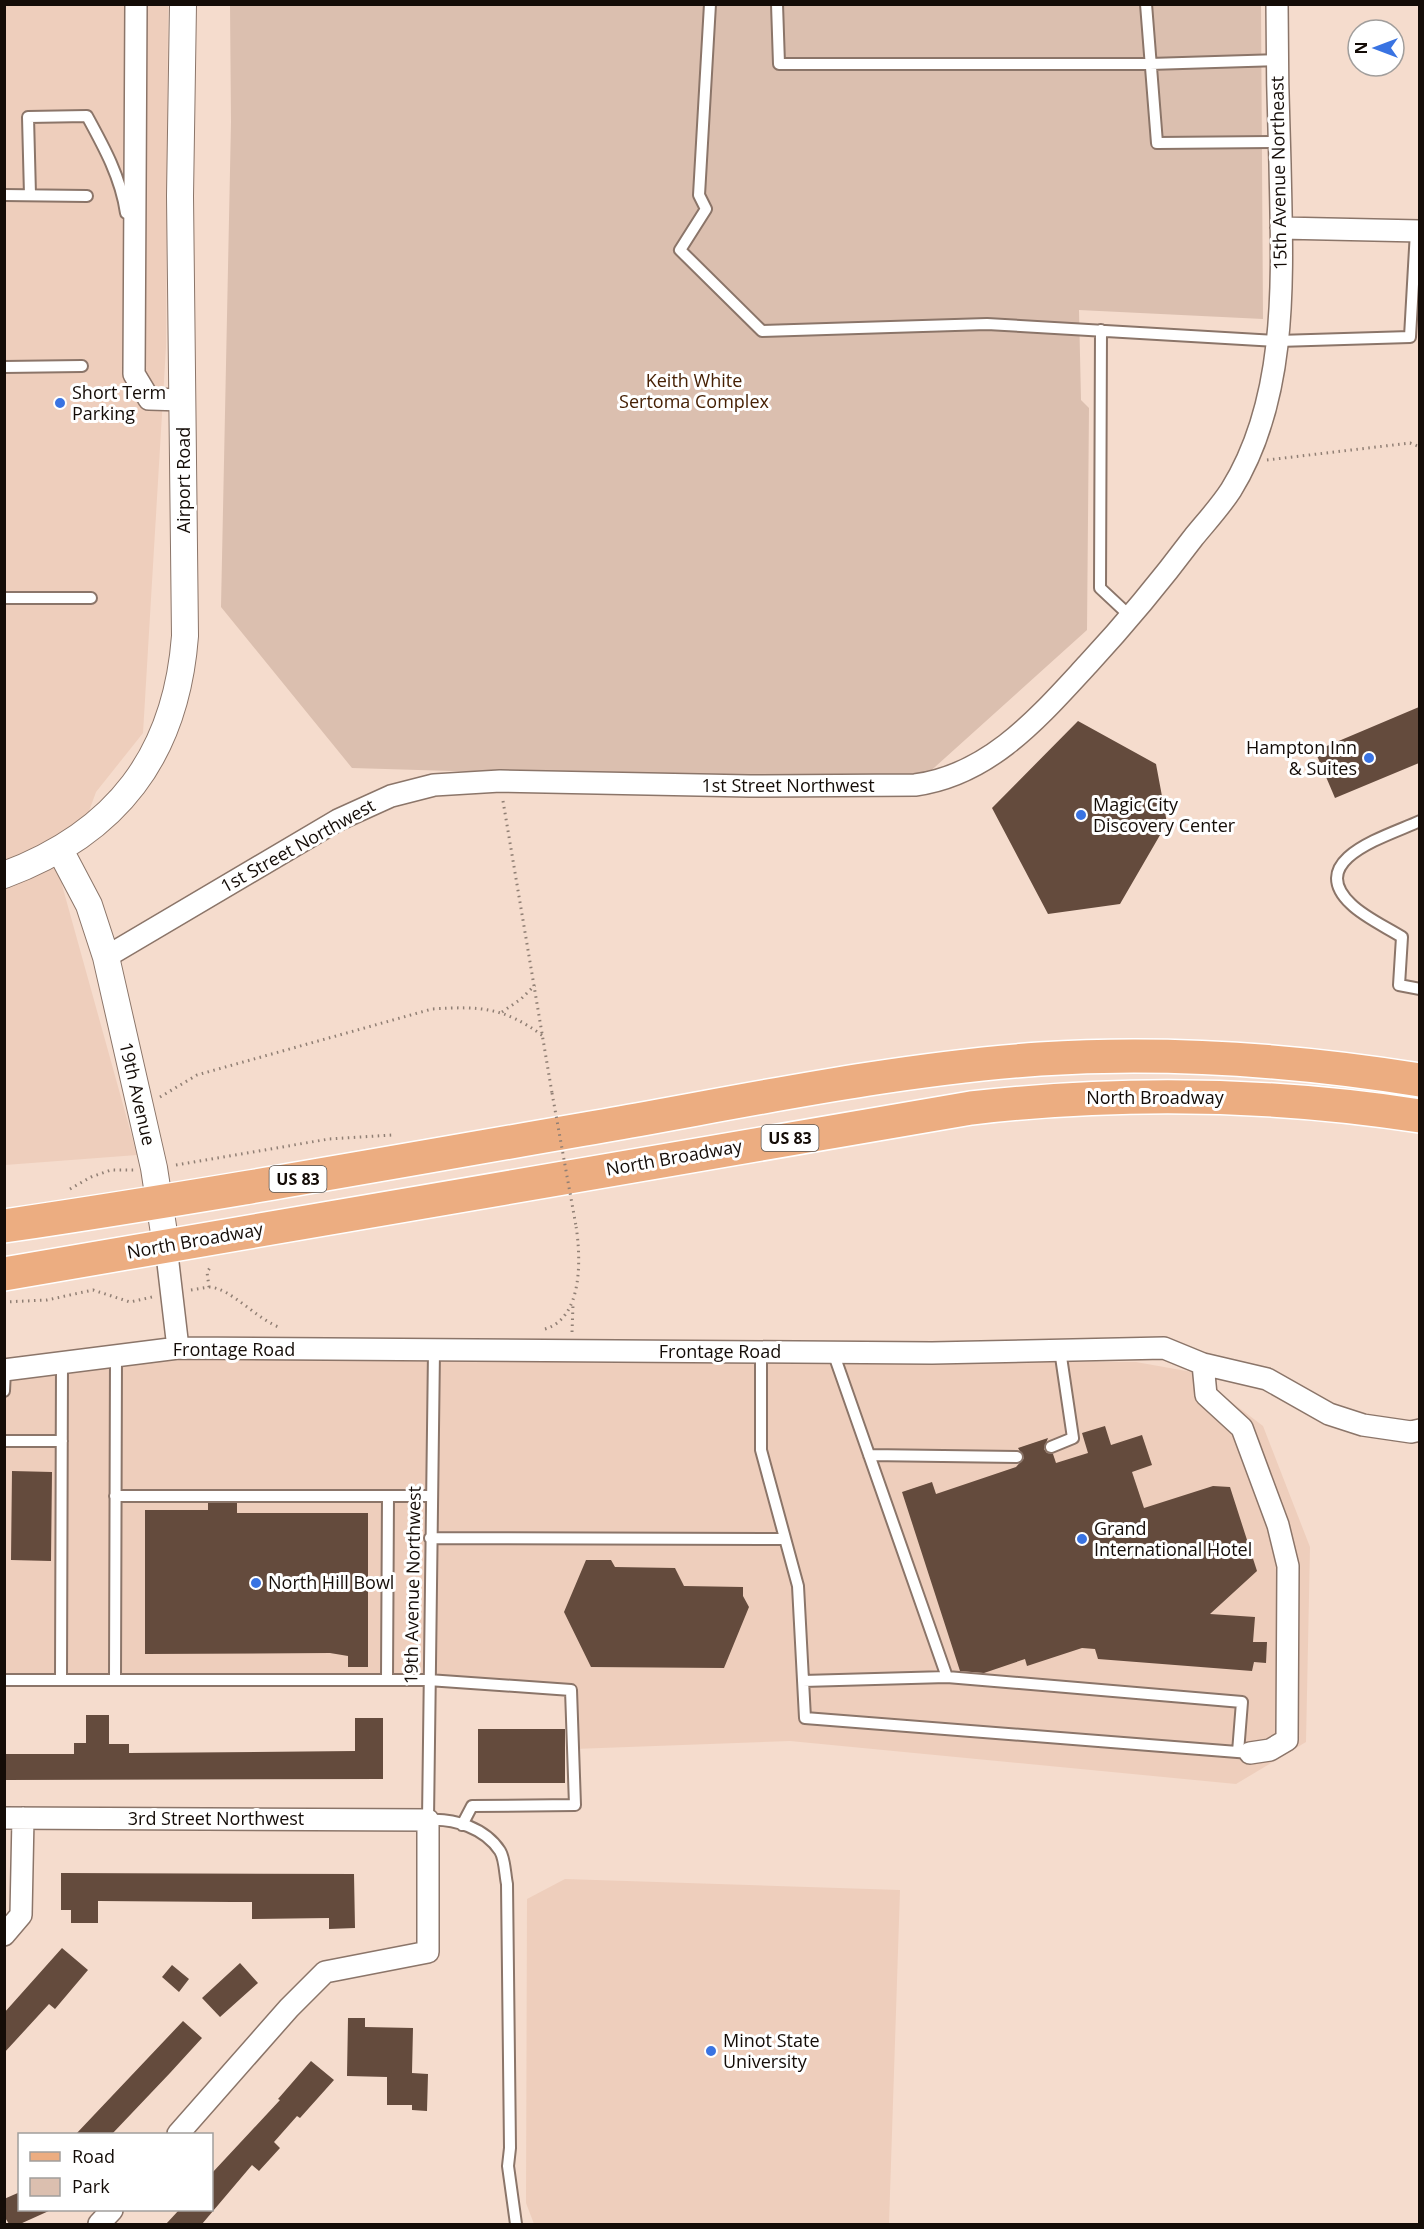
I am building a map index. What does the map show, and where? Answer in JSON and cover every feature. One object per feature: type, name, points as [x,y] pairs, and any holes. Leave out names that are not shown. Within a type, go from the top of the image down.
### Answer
[{"type":"main road","name":"US 83","points":[[4,1226],[160,1203],[839,1085],[973,1065],[1074,1058],[1199,1058],[1312,1065],[1419,1080]]},
{"type":"main road","name":"North Broadway","points":[[4,1274],[904,1118],[1005,1104],[1106,1097],[1242,1098],[1308,1102],[1419,1116]]},
{"type":"street","points":[[136,4],[134,374],[149,399],[183,400]]},
{"type":"street","name":"Airport Road","points":[[4,875],[60,849],[94,825],[121,799],[145,769],[164,735],[174,706],[182,668],[185,636],[180,184],[183,4]]},
{"type":"street","name":"15th Avenue Northeast","points":[[1277,4],[1281,228],[1278,341]]},
{"type":"street","points":[[1281,228],[1418,231]]},
{"type":"street","name":"1st Street Northwest","points":[[106,957],[270,858],[338,820],[391,796],[434,785],[500,782],[881,787],[941,782],[971,769],[1007,746],[1039,717],[1131,617],[1231,490],[1262,419],[1278,341]]},
{"type":"street","name":"19th Avenue","points":[[60,849],[89,905],[106,957],[160,1203],[178,1348]]},
{"type":"street","name":"Frontage Road","points":[[5,1370],[178,1348],[833,1352],[1164,1348],[1203,1364],[1267,1379],[1329,1414],[1363,1425],[1411,1432],[1419,1430]]},
{"type":"street","points":[[1203,1364],[1206,1395],[1242,1428],[1278,1524],[1288,1566],[1287,1740],[1270,1750],[1244,1752]]},
{"type":"street","points":[[4,1935],[21,1915],[14,1818]]},
{"type":"street","name":"3rd Street Northwest","points":[[14,1818],[428,1820]]},
{"type":"street","points":[[179,2133],[289,2008],[325,1972],[428,1952],[428,1820]]},
{"type":"street","points":[[99,2224],[111,2211]]},
{"type":"lane","points":[[710,4],[699,195],[706,209],[680,250],[762,331],[987,324],[1278,341],[1410,337],[1418,231]]},
{"type":"lane","points":[[777,4],[779,64],[1150,64],[1277,60]]},
{"type":"lane","points":[[1146,4],[1157,143],[1279,142]]},
{"type":"lane","points":[[30,195],[28,117],[87,116],[105,148],[123,194],[136,276]]},
{"type":"lane","points":[[4,195],[87,196]]},
{"type":"lane","points":[[1101,330],[1100,588],[1131,617]]},
{"type":"lane","points":[[4,367],[82,366]]},
{"type":"lane","points":[[4,598],[91,598]]},
{"type":"lane","points":[[1419,821],[1346,856],[1338,868],[1337,886],[1351,905],[1402,937],[1399,984],[1419,989]]},
{"type":"lane","name":"19th Avenue Northwest","points":[[428,1820],[434,1350]]},
{"type":"lane","points":[[1051,1447],[1073,1438],[1060,1350]]},
{"type":"lane","points":[[761,1352],[761,1450],[798,1586],[803,1681],[805,1718],[1244,1752],[1242,1702],[947,1677],[803,1681]]},
{"type":"lane","points":[[833,1352],[947,1677]]},
{"type":"lane","points":[[115,1680],[116,1356]]},
{"type":"lane","points":[[61,1680],[62,1363]]},
{"type":"lane","points":[[4,1391],[5,1370]]},
{"type":"lane","points":[[4,1441],[62,1441]]},
{"type":"lane","points":[[869,1455],[1017,1457]]},
{"type":"lane","points":[[115,1496],[431,1496]]},
{"type":"lane","points":[[387,1680],[388,1496]]},
{"type":"lane","points":[[430,1538],[785,1539]]},
{"type":"lane","points":[[4,1680],[428,1680],[571,1690],[575,1805],[472,1806],[462,1825]]},
{"type":"lane","points":[[428,1820],[445,1819],[478,1830],[501,1852],[507,1884],[510,2148],[508,2166],[516,2224]]},
{"type":"path","points":[[1244,463],[1410,443],[1419,447]]},
{"type":"path","points":[[500,782],[580,1248],[573,1304],[572,1351]]},
{"type":"path","points":[[502,1012],[521,999],[535,984]]},
{"type":"path","points":[[155,1106],[158,1098],[197,1075],[432,1009],[465,1006],[502,1012],[520,1019],[543,1036]]},
{"type":"path","points":[[175,1158],[180,1164]]},
{"type":"path","points":[[566,1198],[577,1196]]},
{"type":"path","points":[[209,1287],[207,1272],[215,1260]]},
{"type":"path","points":[[4,1302],[47,1299],[93,1290],[130,1302],[209,1287],[220,1288],[264,1322],[286,1329]]},
{"type":"path","points":[[544,1330],[554,1326],[573,1304]]},
{"type":"shaded area","points":[[5,5],[168,5],[166,347],[143,733],[96,792],[62,885],[137,1155],[5,1165]]},
{"type":"shaded area","points":[[195,1359],[1136,1362],[1192,1372],[1263,1426],[1310,1547],[1306,1742],[1236,1784],[790,1741],[574,1749],[571,1690],[428,1680],[5,1679],[4,1380],[142,1361]]},
{"type":"shaded area","name":"Minot State University","points":[[565,1879],[900,1890],[889,2224],[534,2224],[526,2203],[527,1899]]},
{"type":"green space","name":"Keith White Sertoma Complex","points":[[230,5],[1261,5],[1263,319],[1079,310],[1081,400],[1089,408],[1087,630],[915,785],[352,768],[221,607],[231,122]]},
{"type":"building","name":"Hampton Inn & Suites","points":[[1419,707],[1419,763],[1335,798],[1315,751]]},
{"type":"building","name":"Magic City Discovery Center","points":[[1078,721],[1156,764],[1167,823],[1120,904],[1048,914],[992,808]]},
{"type":"building","name":"Grand International Hotel","points":[[1105,1426],[1111,1445],[1142,1435],[1152,1465],[1132,1472],[1144,1508],[1213,1486],[1230,1487],[1257,1571],[1210,1614],[1255,1617],[1253,1642],[1267,1642],[1266,1663],[1254,1662],[1252,1671],[1098,1659],[1095,1649],[1082,1648],[1027,1666],[1025,1659],[984,1673],[960,1671],[902,1492],[932,1482],[936,1494],[1016,1467],[1024,1458],[1018,1448],[1048,1438],[1044,1449],[1047,1453],[1053,1454],[1056,1463],[1088,1453],[1082,1433]]},
{"type":"building","points":[[12,1471],[52,1472],[51,1561],[11,1560]]},
{"type":"building","name":"North Hill Bowl","points":[[208,1503],[237,1503],[237,1513],[368,1513],[368,1667],[348,1667],[348,1656],[330,1653],[145,1654],[145,1510],[208,1510]]},
{"type":"building","points":[[586,1560],[611,1560],[615,1567],[675,1568],[684,1586],[743,1587],[743,1596],[749,1607],[724,1668],[591,1667],[564,1612]]},
{"type":"building","points":[[86,1715],[109,1715],[109,1744],[129,1744],[129,1753],[355,1751],[355,1718],[383,1718],[383,1779],[4,1780],[4,1754],[74,1754],[74,1743],[86,1743]]},
{"type":"building","points":[[478,1729],[565,1729],[565,1783],[478,1783]]},
{"type":"building","points":[[61,1873],[354,1874],[355,1928],[329,1929],[329,1918],[252,1919],[252,1902],[98,1901],[98,1923],[71,1923],[71,1910],[61,1910]]},
{"type":"building","points":[[62,1948],[88,1970],[55,2009],[49,2004],[4,2053],[4,2013]]},
{"type":"building","points":[[240,1963],[258,1983],[220,2017],[202,1998]]},
{"type":"building","points":[[172,1965],[189,1979],[179,1992],[162,1977]]},
{"type":"building","points":[[348,2018],[365,2018],[365,2027],[413,2028],[412,2073],[428,2074],[427,2111],[412,2110],[412,2105],[387,2105],[387,2077],[347,2076]]},
{"type":"building","points":[[183,2021],[202,2038],[113,2133],[77,2133]]},
{"type":"building","points":[[311,2061],[334,2080],[300,2118],[297,2116],[274,2142],[280,2148],[259,2171],[252,2165],[202,2224],[166,2224],[178,2211],[213,2211],[213,2172],[280,2100],[278,2099]]},
{"type":"building","points":[[18,2193],[18,2211],[49,2211],[20,2224],[9,2224],[4,2216],[4,2199]]},
{"type":"place","name":"Short Term Parking","points":[[60,403]]},
{"type":"place","name":"Hampton Inn & Suites","points":[[1369,758]]},
{"type":"place","name":"Magic City Discovery Center","points":[[1081,815]]},
{"type":"place","name":"Grand International Hotel","points":[[1082,1539]]},
{"type":"place","name":"North Hill Bowl","points":[[256,1583]]},
{"type":"place","name":"Minot State University","points":[[711,2051]]}]
